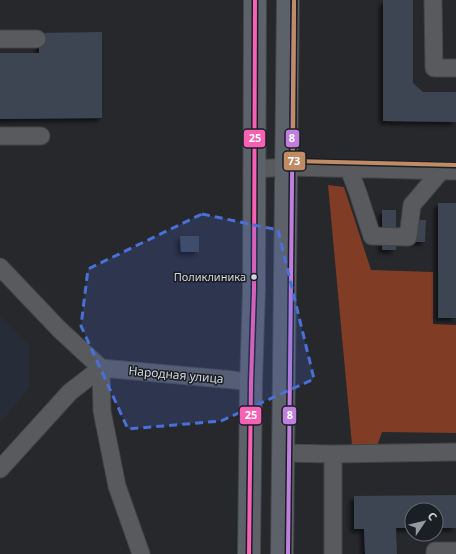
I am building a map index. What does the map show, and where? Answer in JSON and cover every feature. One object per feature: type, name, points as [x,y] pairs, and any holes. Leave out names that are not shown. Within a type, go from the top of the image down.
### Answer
[{"type":"main road","points":[[248,554],[254,290],[255,0]]},
{"type":"main road","points":[[282,554],[288,0]]},
{"type":"street","points":[[433,0],[434,68],[456,68]]},
{"type":"street","points":[[0,39],[37,39]]},
{"type":"street","points":[[0,136],[41,136]]},
{"type":"street","points":[[255,169],[287,167],[449,171]]},
{"type":"street","points":[[348,169],[358,193],[372,236],[408,237],[412,205],[449,171]]},
{"type":"street","points":[[0,268],[59,329],[101,368],[102,411],[117,486],[141,554]]},
{"type":"street","points":[[0,469],[70,392],[101,368]]},
{"type":"street","name":"Народная улица","points":[[101,368],[234,380],[251,384]]},
{"type":"street","points":[[283,453],[333,454],[456,452]]},
{"type":"street","points":[[333,454],[333,554]]},
{"type":"street","points":[[435,554],[435,551],[456,550]]},
{"type":"highlighted area","points":[[202,214],[278,230],[314,379],[221,421],[128,429],[81,326],[88,269]]},
{"type":"shaded area","points":[[328,185],[344,187],[371,270],[433,272],[433,324],[456,325],[456,433],[382,432],[377,446],[352,445]]},
{"type":"shaded area","points":[[0,317],[29,346],[29,388],[0,423]]},
{"type":"building","points":[[383,0],[413,0],[413,83],[423,92],[456,92],[456,122],[383,121]]},
{"type":"building","points":[[102,32],[102,118],[0,119],[0,53],[39,53],[39,33]]},
{"type":"building","points":[[438,203],[456,203],[456,318],[438,318]]},
{"type":"building","points":[[382,210],[396,210],[396,250],[382,250]]},
{"type":"building","points":[[416,220],[426,220],[425,242],[416,242]]},
{"type":"building","points":[[180,236],[199,236],[199,252],[181,252]]},
{"type":"building","points":[[456,495],[456,528],[444,528],[444,502],[404,502],[404,528],[396,528],[397,554],[365,554],[364,529],[354,529],[354,496]]},
{"type":"transit line","name":"25","points":[[249,554],[251,383],[254,290],[255,0]]},
{"type":"transit line","name":"8","points":[[288,554],[294,0]]},
{"type":"transit line","name":"73","points":[[294,0],[293,161],[456,165]]},
{"type":"place","name":"Поликлиника","points":[[254,277]]}]
